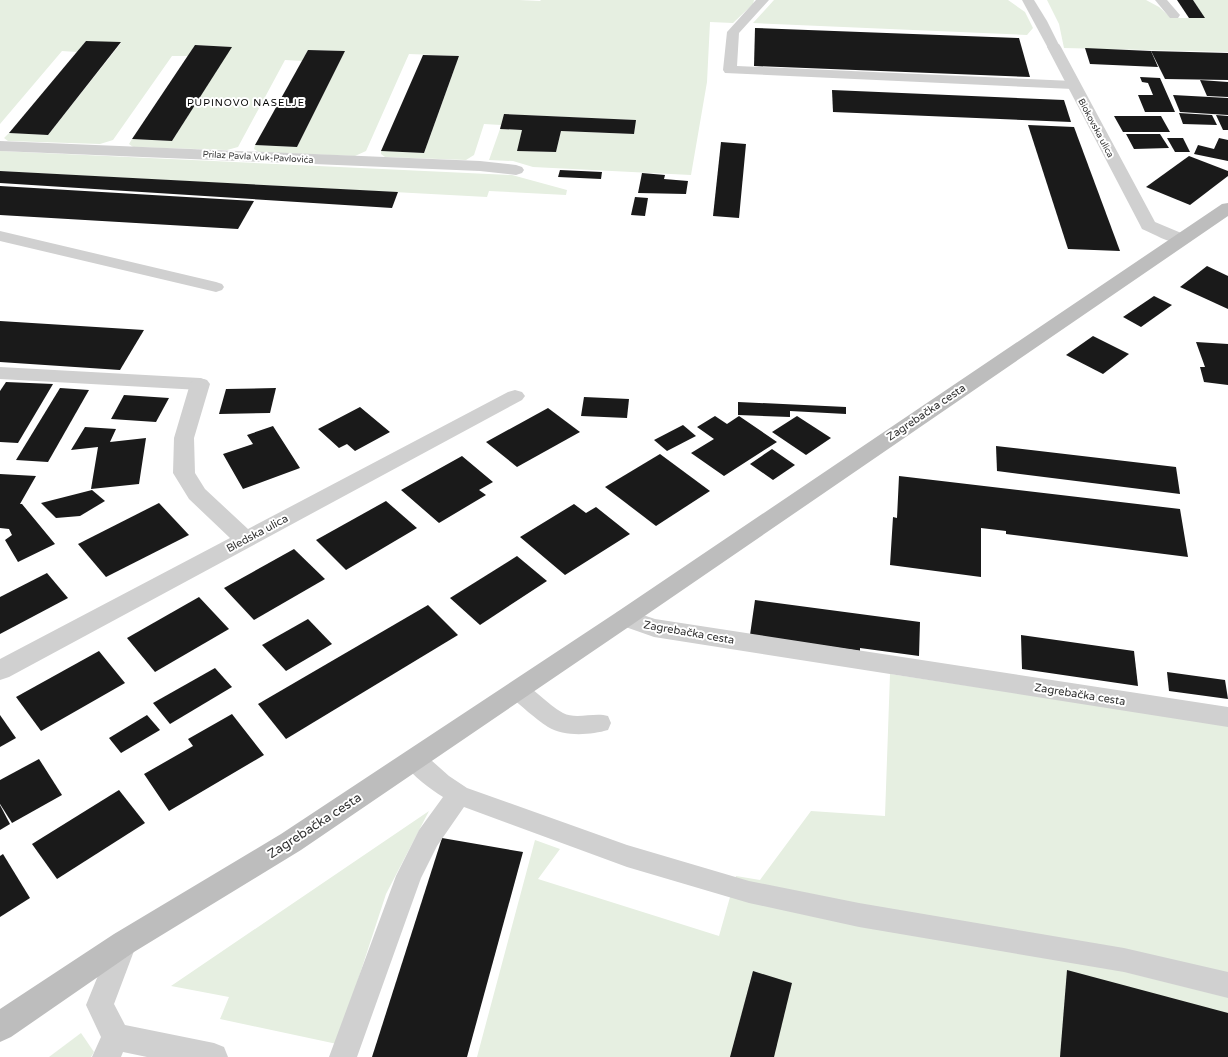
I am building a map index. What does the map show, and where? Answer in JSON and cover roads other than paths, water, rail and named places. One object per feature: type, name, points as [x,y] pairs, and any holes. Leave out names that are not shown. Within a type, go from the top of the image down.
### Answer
[{"type":"street","name":"Biokovska ulica","points":[[1054,47],[1148,225],[1180,239]]},
{"type":"street","name":"Prilaz Pavla Vuk-Pavlovića","points":[[0,146],[480,166],[516,170]]},
{"type":"street","name":"Zagrebačka cesta","points":[[0,1027],[124,943],[292,842],[625,618],[1180,239],[1228,208]]},
{"type":"street","points":[[200,384],[184,438],[184,473],[197,494],[245,539]]},
{"type":"street","name":"Bledska ulica","points":[[0,670],[515,396]]},
{"type":"street","name":"Zagrebačka cesta","points":[[625,618],[654,628],[1228,717]]},
{"type":"lane","points":[[763,0],[733,32],[730,70],[1073,85]]},
{"type":"lane","name":"Biokovska ulica","points":[[1028,0],[1041,21],[1054,47]]},
{"type":"lane","points":[[1161,0],[1174,15]]},
{"type":"lane","points":[[0,236],[216,287]]},
{"type":"lane","points":[[0,373],[200,384]]},
{"type":"lane","points":[[516,690],[557,721],[575,724],[600,723]]},
{"type":"lane","points":[[414,759],[441,784],[459,795],[627,856],[749,892],[859,915],[1124,960],[1228,985]]},
{"type":"lane","points":[[343,1057],[409,876],[428,838],[459,795]]},
{"type":"lane","points":[[124,943],[100,1005],[111,1047],[214,1057]]},
{"type":"district","name":"PUPINOVO NASELJE","points":[[246,102]]}]
